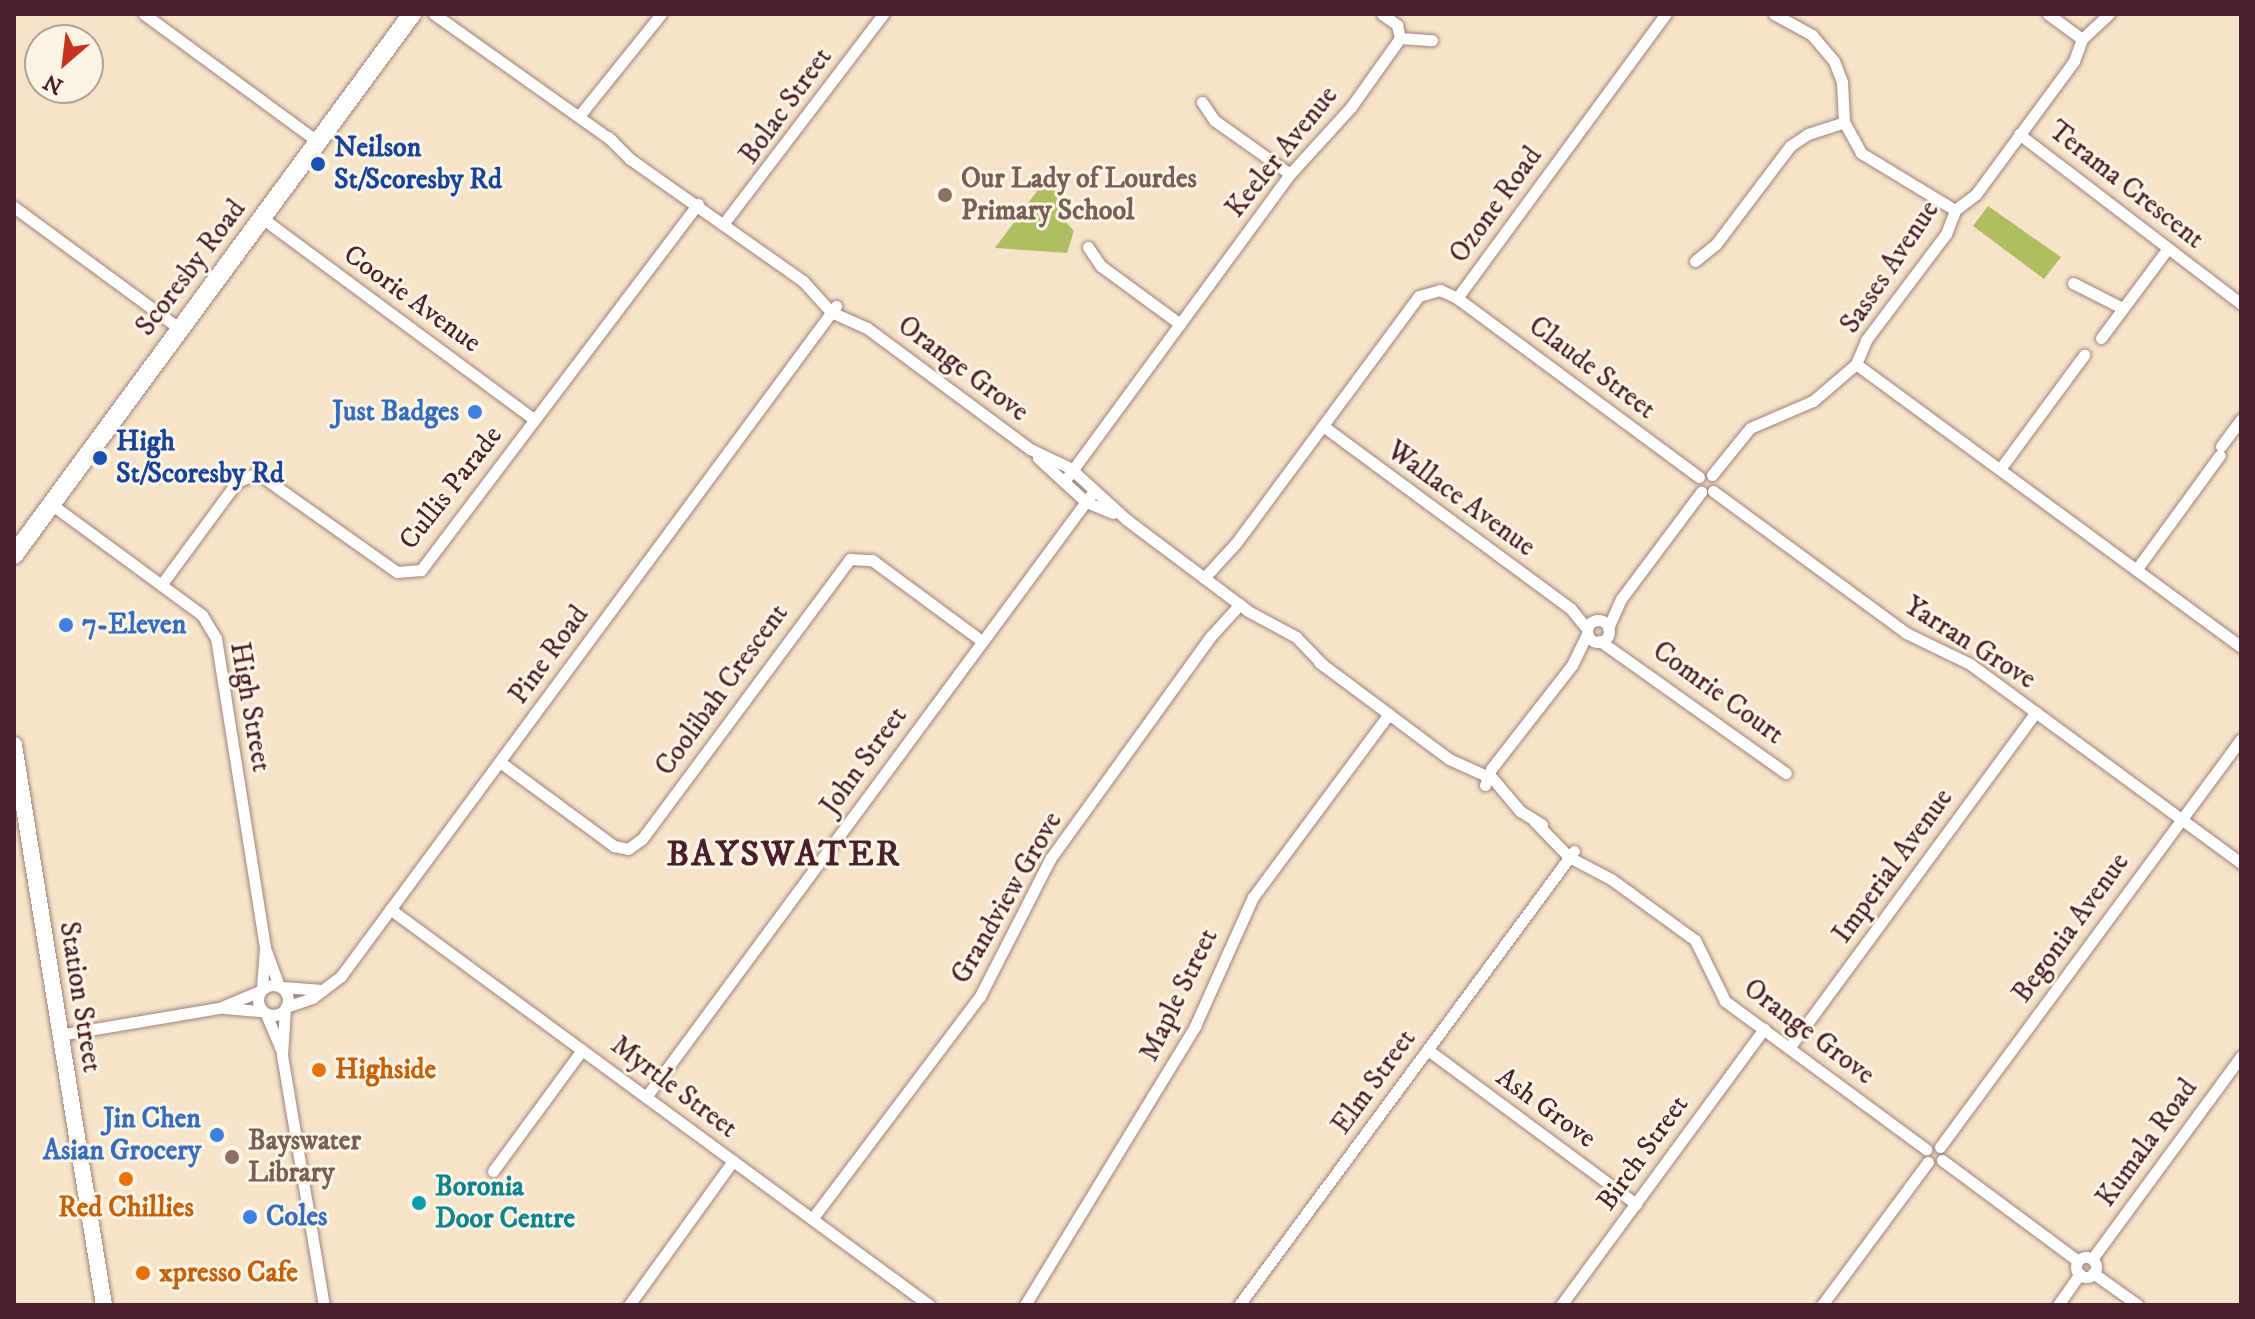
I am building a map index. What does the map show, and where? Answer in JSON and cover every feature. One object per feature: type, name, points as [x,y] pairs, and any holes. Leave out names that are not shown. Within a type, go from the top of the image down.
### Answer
[{"type":"main road","name":"Scoresby Road","points":[[14,555],[412,14]]},
{"type":"main road","name":"Station Street","points":[[14,745],[104,1305]]},
{"type":"street","points":[[144,14],[318,142]]},
{"type":"street","name":"Orange Grove","points":[[434,14],[464,31],[608,137],[653,163],[691,199],[803,281],[820,289],[833,310],[867,328],[1030,449],[1070,473],[1088,498],[1127,520],[1271,632],[1324,666],[1449,759],[1488,780],[1571,855],[1596,862],[1611,879],[1695,940],[1708,959],[1720,995],[1926,1149]]},
{"type":"street","name":"Orange Grove","points":[[446,14],[464,31]]},
{"type":"street","points":[[582,118],[661,14]]},
{"type":"street","name":"Bolac Street","points":[[727,226],[883,14]]},
{"type":"street","points":[[1382,14],[1397,25],[1400,38],[1432,40]]},
{"type":"street","name":"Ozone Road","points":[[1208,581],[1419,296],[1440,290],[1457,298],[1666,14]]},
{"type":"street","points":[[1774,14],[1812,35],[1834,61],[1842,82],[1844,122],[1850,138],[1869,159],[1955,210]]},
{"type":"street","points":[[2048,14],[2082,39]]},
{"type":"street","name":"Sasses Avenue","points":[[1712,475],[1750,428],[1813,401],[1856,364],[1866,340],[1946,234],[1955,210],[1976,194],[2074,61],[2082,39],[2109,14]]},
{"type":"street","name":"Keeler Avenue","points":[[1070,473],[1290,174],[1351,107],[1400,38]]},
{"type":"street","points":[[1202,102],[1214,120],[1290,174]]},
{"type":"street","points":[[1695,261],[1716,244],[1790,146],[1844,122]]},
{"type":"street","name":"Terama Crescent","points":[[2019,134],[2241,304]]},
{"type":"street","name":"Cullis Parade","points":[[161,585],[237,482],[257,473],[397,572],[421,570],[671,236],[691,199]]},
{"type":"street","points":[[14,207],[180,329]]},
{"type":"street","name":"Coorie Avenue","points":[[262,218],[534,419]]},
{"type":"street","points":[[1088,247],[1101,266],[1180,324]]},
{"type":"street","points":[[2101,338],[2168,248]]},
{"type":"street","points":[[2073,283],[2122,308]]},
{"type":"street","name":"Claude Street","points":[[1457,298],[1699,477]]},
{"type":"street","name":"Pine Road","points":[[264,1012],[286,1008],[323,990],[341,976],[833,310]]},
{"type":"street","points":[[2000,469],[2084,355]]},
{"type":"street","points":[[1856,364],[2241,647]]},
{"type":"street","points":[[2136,570],[2220,450],[2237,434],[2241,419]]},
{"type":"street","name":"Wallace Avenue","points":[[1323,426],[1592,626]]},
{"type":"street","points":[[1488,780],[1572,665],[1592,626],[1621,599],[1707,491],[1712,475],[1699,477],[1707,491]]},
{"type":"street","name":"Yarran Grove","points":[[1707,491],[1906,633],[1964,660],[2241,863]]},
{"type":"street","name":"John Street","points":[[646,1097],[1088,498]]},
{"type":"street","name":"High Street","points":[[51,504],[202,615],[216,638],[265,948],[281,986],[286,1008]]},
{"type":"street","name":"Coolibah Crescent","points":[[500,762],[614,846],[628,849],[642,839],[850,559],[872,560],[982,641]]},
{"type":"street","points":[[1572,665],[1604,636],[1621,599]]},
{"type":"street","name":"Grandview Grove","points":[[812,1219],[980,996],[1050,859],[1211,636],[1240,605]]},
{"type":"street","points":[[1592,626],[1604,636]]},
{"type":"street","points":[[1592,626],[1604,636]]},
{"type":"street","name":"Comrie Court","points":[[1604,636],[1621,652],[1786,773]]},
{"type":"street","name":"Imperial Avenue","points":[[1789,1048],[2036,712]]},
{"type":"street","name":"Maple Street","points":[[1025,1305],[1195,1026],[1253,897],[1389,714]]},
{"type":"street","name":"Begonia Avenue","points":[[1940,1147],[2241,739]]},
{"type":"street","name":"Elm Street","points":[[1239,1305],[1571,855]]},
{"type":"street","name":"Myrtle Street","points":[[390,909],[929,1305]]},
{"type":"street","name":"High Street","points":[[264,1012],[261,990],[265,948]]},
{"type":"street","points":[[59,1035],[219,1008],[261,990],[281,986],[323,990]]},
{"type":"street","points":[[219,1008],[264,1012],[282,1055],[324,1305]]},
{"type":"street","points":[[282,1055],[286,1008]]},
{"type":"street","name":"Birch Street","points":[[1561,1305],[1764,1029]]},
{"type":"street","points":[[493,1171],[582,1050]]},
{"type":"street","name":"Ash Grove","points":[[1428,1050],[1636,1204]]},
{"type":"street","name":"Kumala Road","points":[[2092,1259],[2241,1056]]},
{"type":"street","points":[[1822,1305],[1928,1162],[1926,1149],[1940,1147],[1942,1160],[2078,1261],[2080,1274],[2058,1305]]},
{"type":"street","points":[[1928,1162],[1942,1160]]},
{"type":"street","points":[[629,1305],[733,1161]]},
{"type":"street","points":[[2078,1261],[2092,1259],[2093,1273]]},
{"type":"street","points":[[2080,1274],[2093,1273],[2138,1305]]},
{"type":"green space","points":[[1051,172],[1062,218],[1074,231],[1067,253],[995,248]]},
{"type":"green space","points":[[1988,206],[2061,257],[2044,279],[1973,226]]},
{"type":"place","name":"Neilson St/Scoresby Rd","points":[[318,164]]},
{"type":"place","name":"Our Lady of Lourdes Primary School","points":[[945,195]]},
{"type":"place","name":"Just Badges","points":[[475,412]]},
{"type":"place","name":"High St/Scoresby Rd","points":[[100,458]]},
{"type":"place","name":"7-Eleven","points":[[66,625]]},
{"type":"place","name":"Highside","points":[[319,1070]]},
{"type":"place","name":"Jin Chen Asian Grocery","points":[[217,1135]]},
{"type":"place","name":"Bayswater Library","points":[[232,1157]]},
{"type":"place","name":"Red Chillies","points":[[126,1179]]},
{"type":"place","name":"Boronia Door Centre","points":[[419,1203]]},
{"type":"place","name":"Coles","points":[[250,1217]]},
{"type":"place","name":"xpresso Cafe","points":[[143,1273]]},
{"type":"district","name":"BAYSWATER","points":[[784,855]]}]
